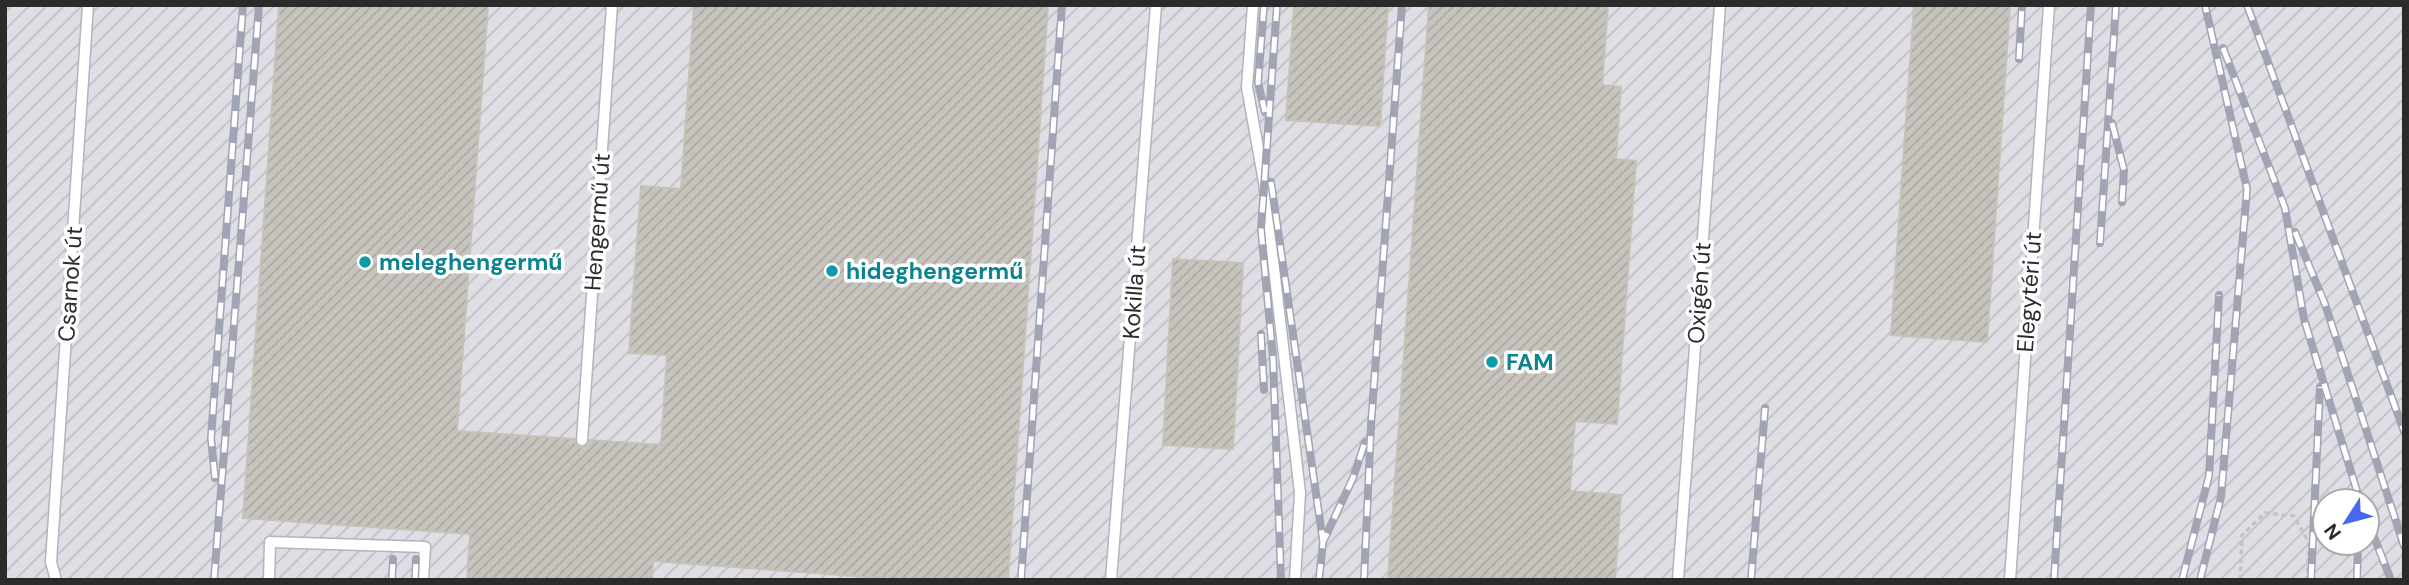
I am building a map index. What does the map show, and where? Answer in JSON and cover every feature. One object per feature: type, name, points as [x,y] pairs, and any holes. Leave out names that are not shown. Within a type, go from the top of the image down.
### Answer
[{"type":"lane","name":"Csarnok út","points":[[56,580],[51,562],[88,5]]},
{"type":"lane","name":"Hengermű út","points":[[582,440],[612,5]]},
{"type":"lane","name":"Kokilla út","points":[[1111,580],[1156,5]]},
{"type":"lane","points":[[1253,5],[1247,87],[1264,182],[1300,493],[1295,580]]},
{"type":"lane","name":"Oxigén út","points":[[1678,580],[1720,5]]},
{"type":"lane","name":"Elegytéri út","points":[[2010,580],[2049,5]]},
{"type":"lane","points":[[269,580],[270,542],[425,547],[423,580]]},
{"type":"path","points":[[2240,580],[2242,535],[2265,513],[2294,516],[2309,543],[2307,580]]},
{"type":"shaded area","points":[[5,5],[2404,5],[2404,580],[5,580]]},
{"type":"building","name":"hideghengermű","points":[[279,5],[488,5],[457,431],[574,439],[577,446],[582,448],[590,440],[661,445],[667,355],[629,353],[641,186],[681,189],[694,5],[1048,5],[1008,580],[906,580],[653,561],[652,580],[467,580],[470,534],[243,518]]},
{"type":"building","points":[[1294,5],[1388,5],[1380,126],[1286,120]]},
{"type":"building","name":"FAM","points":[[1429,5],[1608,5],[1602,85],[1621,87],[1616,159],[1636,161],[1617,424],[1575,421],[1570,491],[1621,495],[1615,580],[1388,578]]},
{"type":"building","points":[[1914,5],[2010,5],[1987,342],[1891,335]]},
{"type":"building","points":[[1173,259],[1243,263],[1233,449],[1163,445]]},
{"type":"railway","points":[[215,478],[211,438],[243,5]]},
{"type":"railway","points":[[214,580],[259,5]]},
{"type":"railway","points":[[1021,580],[1062,5]]},
{"type":"railway","points":[[1264,5],[1258,83],[1265,112]]},
{"type":"railway","points":[[1277,5],[1261,229],[1273,358],[1281,580]]},
{"type":"railway","points":[[1364,580],[1371,425],[1402,5]]},
{"type":"railway","points":[[2019,59],[2022,5]]},
{"type":"railway","points":[[2054,580],[2091,5]]},
{"type":"railway","points":[[2100,243],[2116,5]]},
{"type":"railway","points":[[2200,580],[2221,497],[2247,189],[2205,5]]},
{"type":"railway","points":[[2247,5],[2404,431]]},
{"type":"railway","points":[[2223,48],[2285,208],[2304,319],[2356,487]]},
{"type":"railway","points":[[2112,123],[2124,170],[2122,202]]},
{"type":"railway","points":[[1271,182],[1323,542]]},
{"type":"railway","points":[[2295,232],[2325,304],[2404,546]]},
{"type":"railway","points":[[2182,580],[2209,476],[2219,295]]},
{"type":"railway","points":[[1261,334],[1264,390]]},
{"type":"railway","points":[[2311,580],[2320,387]]},
{"type":"railway","points":[[1751,580],[1765,408]]},
{"type":"railway","points":[[1319,580],[1323,542],[1353,478],[1365,442]]},
{"type":"railway","points":[[2381,555],[2391,580]]},
{"type":"railway","points":[[2357,580],[2358,557]]},
{"type":"railway","points":[[392,580],[393,559]]},
{"type":"railway","points":[[415,580],[416,559]]},
{"type":"place","name":"meleghengermű","points":[[365,262]]},
{"type":"place","name":"hideghengermű","points":[[832,271]]},
{"type":"place","name":"FAM","points":[[1492,362]]}]
